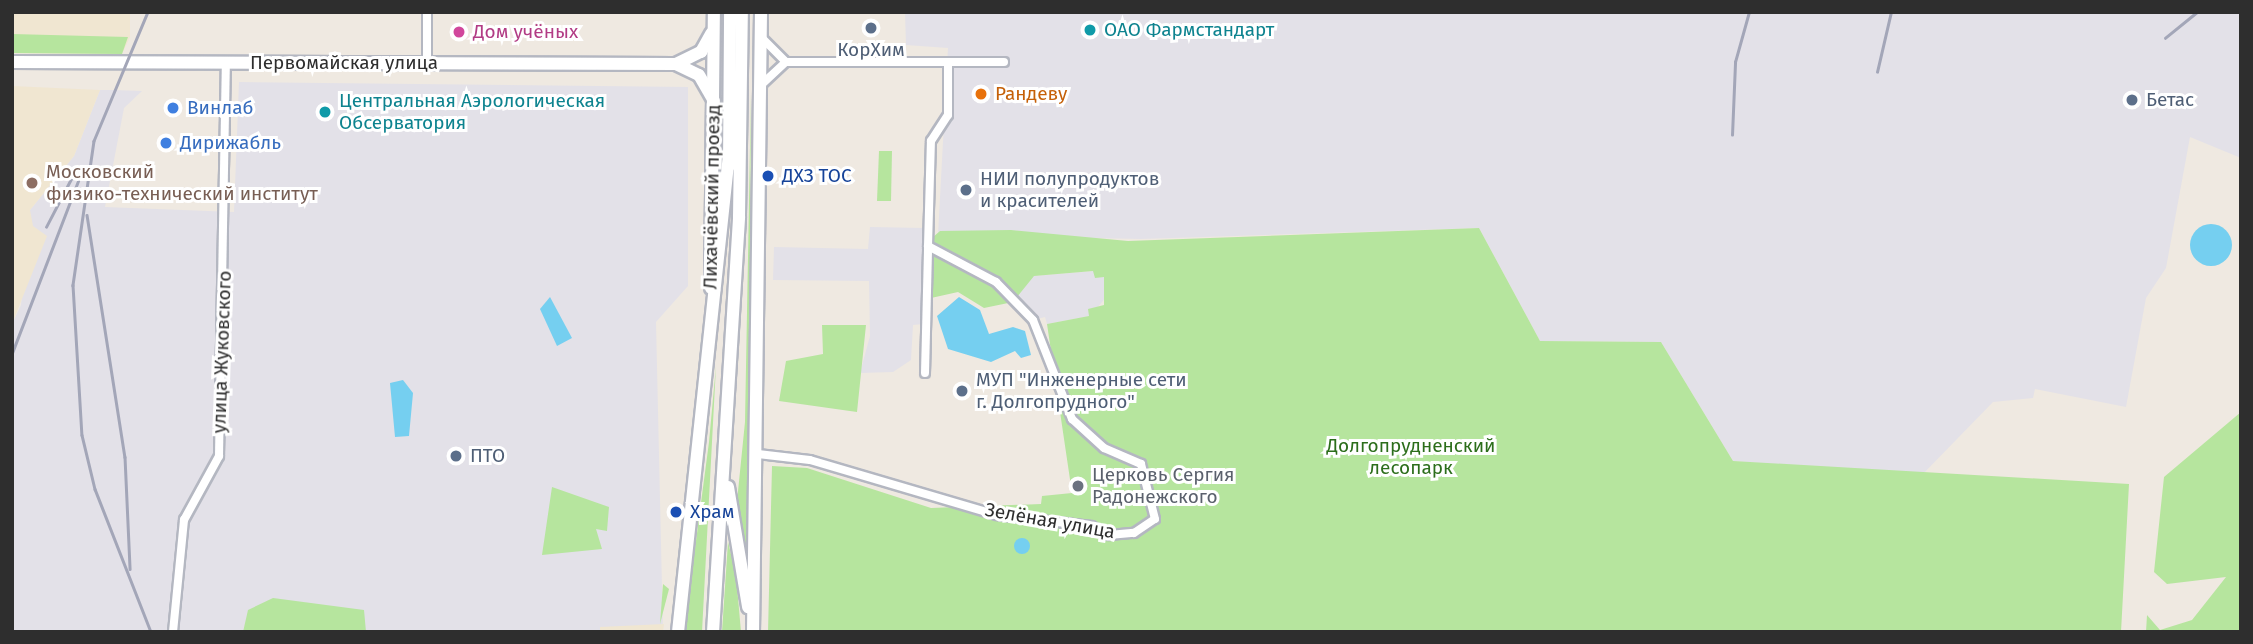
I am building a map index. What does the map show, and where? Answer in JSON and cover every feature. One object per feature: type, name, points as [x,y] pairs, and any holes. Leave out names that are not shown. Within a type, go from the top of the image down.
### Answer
[{"type":"main road","points":[[730,12],[736,104]]},
{"type":"main road","points":[[736,104],[743,12]]},
{"type":"main road","points":[[753,632],[758,454],[761,12]]},
{"type":"main road","points":[[676,64],[706,46],[714,16]]},
{"type":"main road","name":"Лихачёвский проезд","points":[[709,373],[714,16]]},
{"type":"main road","name":"Первомайская улица","points":[[12,62],[676,64]]},
{"type":"main road","points":[[676,64],[699,75],[714,101]]},
{"type":"main road","name":"Лихачёвский проезд","points":[[678,632],[709,373],[736,104]]},
{"type":"main road","name":"Лихачёвский проезд","points":[[713,632],[727,397],[736,104]]},
{"type":"main road","name":"Лихачёвский проезд","points":[[727,397],[729,158]]},
{"type":"main road","points":[[724,453],[753,632]]},
{"type":"street","points":[[427,12],[427,62]]},
{"type":"street","points":[[761,36],[786,62]]},
{"type":"street","points":[[759,88],[786,62],[1004,62]]},
{"type":"street","points":[[925,373],[931,141],[948,115],[948,62]]},
{"type":"street","name":"улица Жуковского","points":[[173,632],[184,520],[219,456],[226,64]]},
{"type":"street","name":"Зелёная улица","points":[[758,454],[810,460],[998,515],[1091,526],[1109,535],[1134,533],[1155,519],[1141,464],[1104,448],[1072,419],[1033,320],[996,282],[928,246]]},
{"type":"shaded area","points":[[12,12],[130,12],[130,37],[122,54],[12,53]]},
{"type":"shaded area","points":[[905,12],[2241,12],[2241,158],[2190,137],[2166,268],[2146,298],[2126,407],[2035,389],[2033,398],[1993,402],[1921,476],[1733,461],[1661,342],[1540,341],[1479,228],[1141,239],[938,235],[948,48],[906,45]]},
{"type":"shaded area","points":[[239,82],[688,87],[688,286],[656,322],[663,632],[12,632],[12,324],[21,305],[30,210],[74,156],[100,90],[113,90],[142,91],[124,108],[105,207],[234,212]]},
{"type":"shaded area","name":"Московский физико-технический институт","points":[[12,86],[100,90],[74,156],[30,210],[33,226],[47,236],[12,324]]},
{"type":"shaded area","points":[[870,227],[924,228],[923,324],[913,325],[911,360],[893,372],[860,373],[870,336],[869,281],[773,280],[774,247],[868,249]]},
{"type":"shaded area","points":[[1094,271],[1104,277],[1108,295],[1090,316],[1047,324],[1045,317],[1033,320],[1015,298],[1033,276]]},
{"type":"shaded area","points":[[664,624],[663,632],[600,632],[600,627]]},
{"type":"green space","points":[[12,34],[128,37],[122,54],[12,53]]},
{"type":"green space","points":[[751,92],[748,581],[736,511],[745,422]]},
{"type":"green space","points":[[879,151],[892,151],[891,201],[877,201]]},
{"type":"green space","name":"Долгопрудненский лесопарк","points":[[1479,228],[1540,341],[1661,342],[1733,461],[2129,484],[2121,632],[768,632],[772,466],[807,468],[931,508],[1041,504],[1042,496],[1072,493],[1047,324],[1089,316],[1088,309],[1104,305],[1104,277],[1095,278],[1093,271],[1034,276],[1013,302],[984,308],[958,292],[931,298],[932,238],[940,231],[1011,230],[1128,241]]},
{"type":"green space","points":[[822,325],[866,325],[857,412],[779,401],[786,361],[823,354]]},
{"type":"green space","points":[[716,366],[702,632],[684,632],[709,442]]},
{"type":"green space","points":[[2241,412],[2241,632],[2146,632],[2147,615],[2160,630],[2192,620],[2226,577],[2167,584],[2154,572],[2164,477]]},
{"type":"green space","points":[[552,487],[609,507],[607,531],[596,529],[602,549],[542,555]]},
{"type":"green space","points":[[728,542],[736,575],[741,632],[722,632]]},
{"type":"green space","points":[[663,584],[669,589],[660,624]]},
{"type":"green space","points":[[273,598],[364,610],[366,632],[243,632],[248,610]]},
{"type":"water","points":[[2211,224],[2226,230],[2232,245],[2226,260],[2211,266],[2196,260],[2190,245],[2196,230]]},
{"type":"water","points":[[550,297],[572,338],[557,346],[540,309]]},
{"type":"water","points":[[959,297],[980,310],[989,334],[1013,327],[1025,331],[1031,355],[1021,358],[1015,351],[991,362],[948,349],[937,316]]},
{"type":"water","points":[[403,380],[413,393],[409,436],[395,437],[390,383]]},
{"type":"water","points":[[1022,538],[1030,546],[1022,554],[1014,546]]},
{"type":"railway","points":[[148,12],[94,141],[73,285],[82,435],[95,489],[151,632]]},
{"type":"railway","points":[[1732,135],[1735,62],[1749,12]]},
{"type":"railway","points":[[1877,72],[1891,12]]},
{"type":"railway","points":[[2165,38],[2197,12]]},
{"type":"railway","points":[[12,353],[80,176]]},
{"type":"railway","points":[[46,227],[71,179]]},
{"type":"railway","points":[[87,215],[125,457],[130,569]]},
{"type":"place","name":"КорХим","points":[[871,28]]},
{"type":"place","name":"ОАО Фармстандарт","points":[[1090,30]]},
{"type":"place","name":"Дом учёных","points":[[459,32]]},
{"type":"place","name":"Рандеву","points":[[981,94]]},
{"type":"place","name":"Бетас","points":[[2132,100]]},
{"type":"place","name":"Винлаб","points":[[173,108]]},
{"type":"place","name":"Центральная Аэрологическая Обсерватория","points":[[325,112]]},
{"type":"place","name":"Дирижабль","points":[[166,143]]},
{"type":"place","name":"ДХЗ ТОС","points":[[768,176]]},
{"type":"place","name":"Московский физико-технический институт","points":[[32,183]]},
{"type":"place","name":"НИИ полупродуктов и красителей","points":[[966,190]]},
{"type":"place","name":"МУП \"Инженерные сети г. Долгопрудного\"","points":[[962,391]]},
{"type":"place","name":"ПТО","points":[[456,456]]},
{"type":"place","name":"Церковь Сергия Радонежского","points":[[1078,486]]},
{"type":"place","name":"Храм","points":[[676,512]]}]
